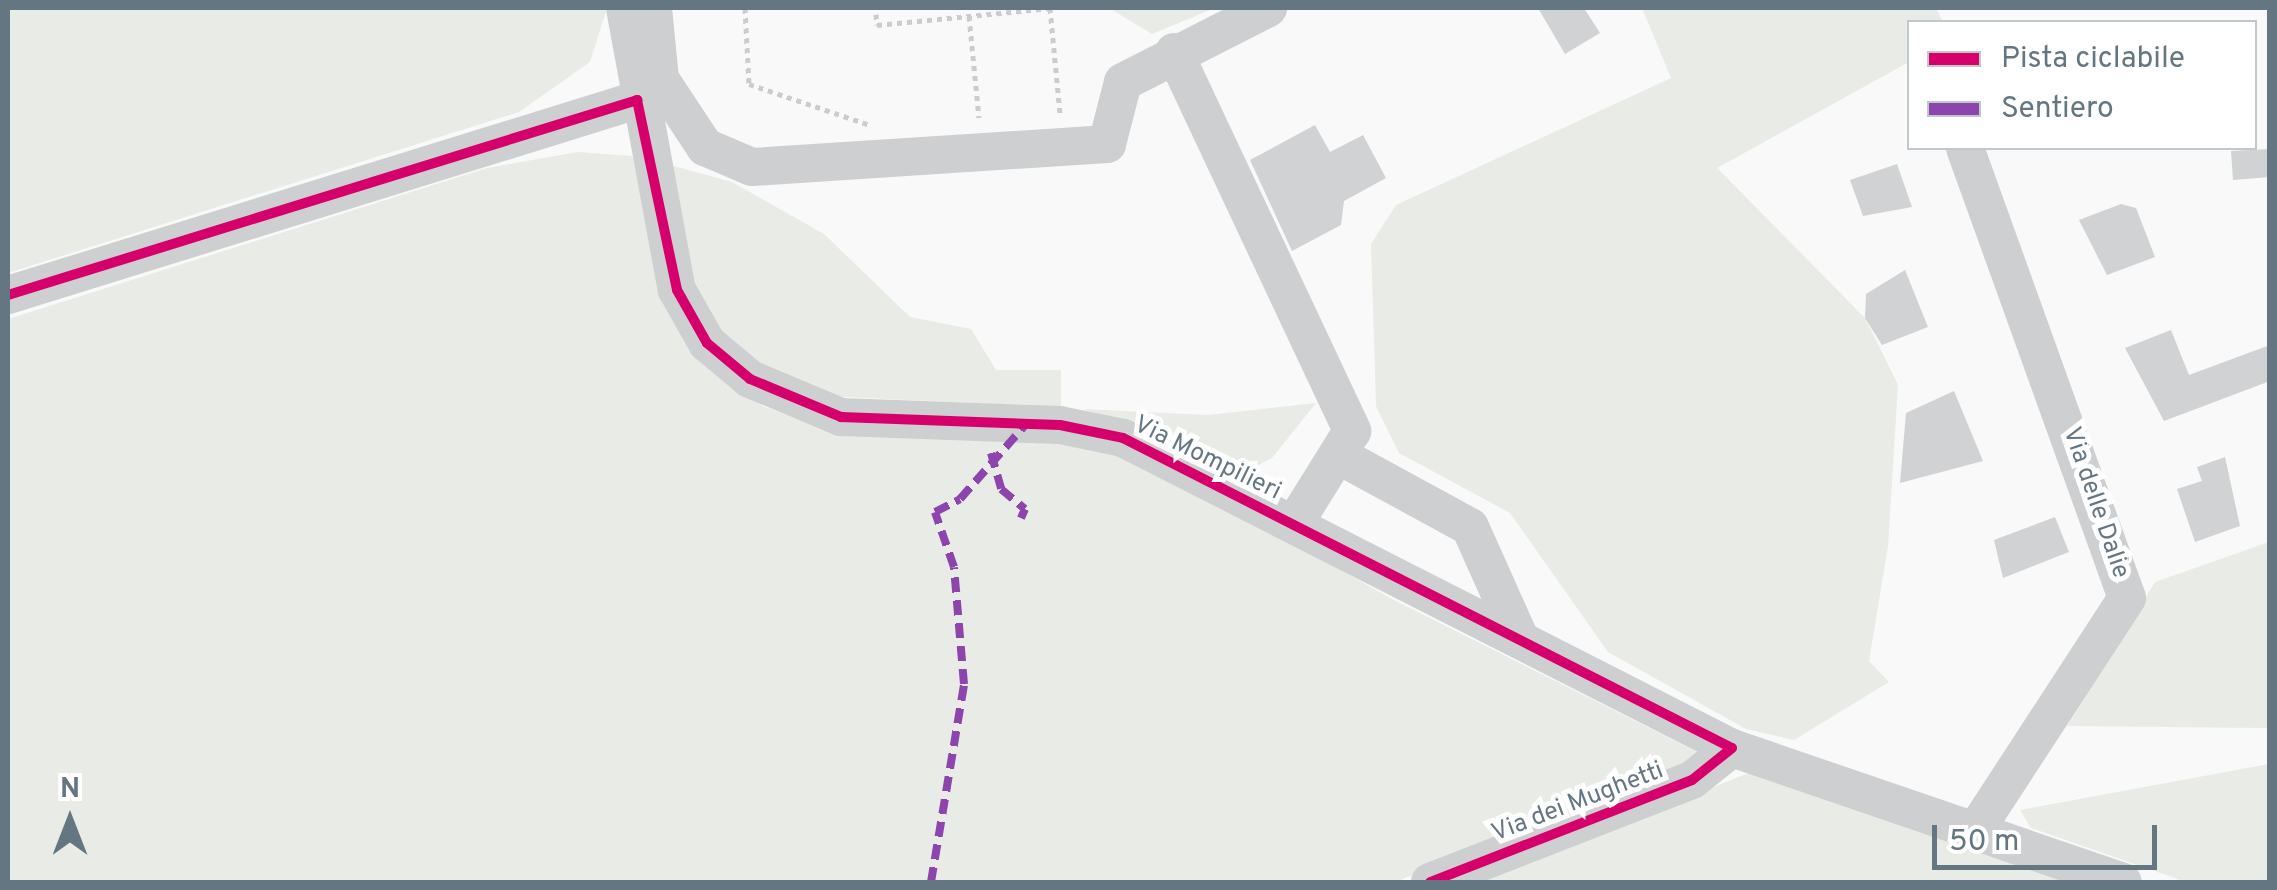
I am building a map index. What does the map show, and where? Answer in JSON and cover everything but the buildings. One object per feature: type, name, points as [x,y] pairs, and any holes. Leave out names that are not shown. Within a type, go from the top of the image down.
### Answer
[{"type":"street","name":"Via Mompilieri","points":[[625,8],[637,100],[677,290],[707,343],[750,379],[841,416],[1060,424],[1123,438],[1732,748],[2123,882]]},
{"type":"street","points":[[652,8],[660,80],[705,147],[752,167],[1107,144],[1122,82],[1174,52],[1268,8]]},
{"type":"street","points":[[1174,52],[1352,431],[1294,524]]},
{"type":"street","points":[[8,296],[637,100]]},
{"type":"street","name":"Via delle Dalie","points":[[1966,150],[2127,598],[1975,831]]},
{"type":"street","points":[[1338,454],[1470,527],[1520,640]]},
{"type":"street","name":"Via dei Mughetti","points":[[1430,882],[1692,780],[1732,748]]},
{"type":"path","points":[[745,8],[749,84],[816,99],[874,127]]},
{"type":"path","points":[[876,14],[877,26],[1050,8],[1057,82]]},
{"type":"path","points":[[969,16],[976,90]]},
{"type":"shaded area","points":[[8,8],[607,8],[590,62],[519,112],[8,273]]},
{"type":"shaded area","points":[[1109,8],[1215,8],[1152,34]]},
{"type":"shaded area","points":[[1642,8],[1936,8],[1942,20],[1907,20],[1907,63],[1717,168],[1865,318],[1898,385],[1888,546],[1869,661],[1889,682],[1794,740],[1746,729],[1608,652],[1510,513],[1399,453],[1376,406],[1371,244],[1396,205],[1671,78]]},
{"type":"shaded area","points":[[578,152],[632,156],[730,386],[763,406],[802,421],[1078,440],[1177,477],[1390,598],[1701,754],[1685,770],[1395,882],[8,882],[8,319],[487,168]]},
{"type":"shaded area","points":[[663,163],[732,182],[824,234],[910,317],[971,329],[996,370],[1061,370],[1061,407],[822,396],[740,356],[694,300]]},
{"type":"shaded area","points":[[1316,403],[1272,458],[1238,476],[1083,409],[1208,415]]},
{"type":"shaded area","points":[[2269,542],[2269,728],[2067,726],[2155,582]]},
{"type":"shaded area","points":[[2269,764],[2269,882],[2186,882],[2031,828],[2020,810]]},
{"type":"shaded area","points":[[1761,768],[2090,882],[1478,882]]},
{"type":"marked path","points":[[931,882],[964,684],[954,567],[935,512],[960,499],[1027,423]]},
{"type":"marked path","points":[[991,453],[1001,489],[1025,509],[1021,518]]},
{"type":"cycle path","points":[[8,295],[637,100],[677,290],[707,343],[750,379],[841,417],[1060,425],[1123,438],[1732,748],[1692,780],[1430,882]]}]
